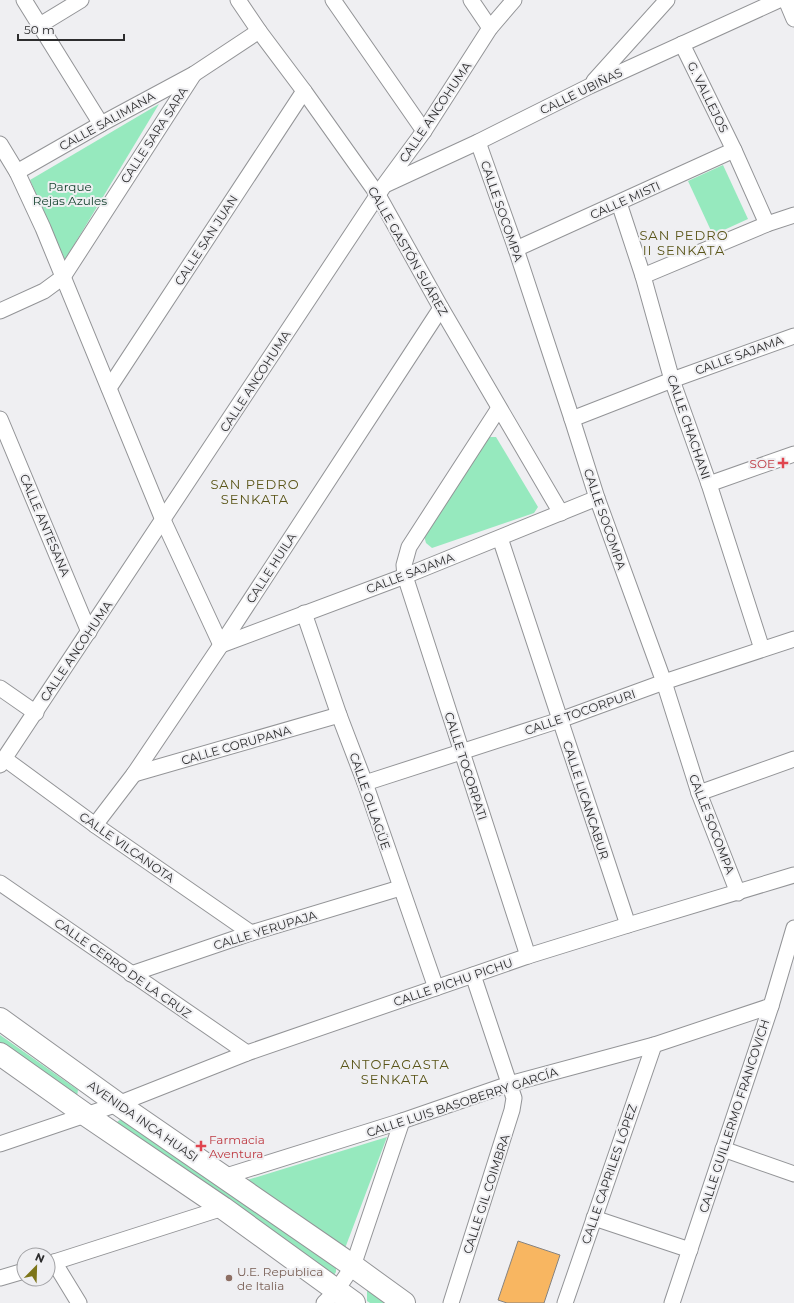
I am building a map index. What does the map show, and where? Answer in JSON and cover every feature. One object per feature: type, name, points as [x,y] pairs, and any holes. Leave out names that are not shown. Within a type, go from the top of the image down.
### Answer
[{"type":"street","points":[[24,0],[101,124]]},
{"type":"street","points":[[40,25],[81,0]]},
{"type":"street","name":"CALLE GASTÓN SUÁREZ","points":[[238,0],[259,32],[381,190],[441,308],[561,513]]},
{"type":"street","points":[[333,0],[424,131]]},
{"type":"street","points":[[471,0],[490,28]]},
{"type":"street","name":"CALLE ANCOHUMA","points":[[2,762],[36,713],[381,190],[424,131],[490,28],[514,0]]},
{"type":"street","points":[[590,86],[667,0]]},
{"type":"street","name":"CALLE UBIÑAS","points":[[381,190],[590,86],[779,0]]},
{"type":"street","points":[[786,0],[794,19]]},
{"type":"street","name":"CALLE SALIMANA","points":[[17,172],[101,124],[194,74],[259,32]]},
{"type":"street","name":"G. VALLEJOS","points":[[682,44],[734,150],[767,224]]},
{"type":"street","name":"CALLE SARA SARA","points":[[0,311],[44,291],[63,277],[194,74]]},
{"type":"street","name":"CALLE SAN JUAN","points":[[109,388],[304,91]]},
{"type":"street","name":"CALLE SOCOMPA","points":[[478,142],[516,249],[597,498],[664,682],[699,792],[738,893]]},
{"type":"street","points":[[0,144],[17,172],[43,228],[163,520],[221,645]]},
{"type":"street","name":"CALLE MISTI","points":[[516,249],[734,150]]},
{"type":"street","name":"CALLE CHACHANI","points":[[619,203],[643,276],[672,380],[762,649]]},
{"type":"street","points":[[643,276],[767,224],[794,215]]},
{"type":"street","name":"CALLE HUILA","points":[[95,825],[134,774],[221,645],[441,308]]},
{"type":"street","name":"CALLE SAJAMA","points":[[572,419],[672,380],[794,336]]},
{"type":"street","points":[[405,576],[404,565],[409,547],[499,408]]},
{"type":"street","name":"CALLE ANTESANA","points":[[0,419],[89,632]]},
{"type":"street","points":[[708,484],[794,454]]},
{"type":"street","name":"CALLE SAJAMA","points":[[221,645],[405,576],[597,498]]},
{"type":"street","name":"CALLE LICANCABUR","points":[[500,538],[628,925]]},
{"type":"street","name":"CALLE TOCORPATI","points":[[405,576],[528,956]]},
{"type":"street","name":"CALLE OLLAGÜE","points":[[304,613],[436,988]]},
{"type":"street","name":"CALLE TOCORPURI","points":[[365,783],[560,720],[664,682],[794,639]]},
{"type":"street","points":[[0,688],[36,713]]},
{"type":"street","name":"CALLE CORUPANA","points":[[134,774],[339,715]]},
{"type":"street","points":[[699,792],[794,759]]},
{"type":"street","name":"CALLE VILCANOTA","points":[[2,762],[251,933]]},
{"type":"street","name":"CALLE PICHU PICHU","points":[[0,1144],[118,1104],[247,1053],[528,956],[794,876]]},
{"type":"street","name":"CALLE CERRO DE LA CRUZ","points":[[0,883],[247,1053]]},
{"type":"street","name":"CALLE YERUPAJA","points":[[131,974],[251,933],[400,888]]},
{"type":"street","name":"CALLE GUILLERMO FRANCOVICH","points":[[672,1303],[771,1006],[794,928]]},
{"type":"street","name":"CALLE GIL COIMBRA","points":[[451,1303],[512,1110],[514,1098],[473,975]]},
{"type":"street","name":"CALLE LUIS BASOBERRY GARCÍA","points":[[223,1177],[402,1121],[509,1084],[654,1045],[771,1006]]},
{"type":"street","name":"AVENIDA INCA HUASI","points":[[0,1020],[404,1303]]},
{"type":"street","name":"CALLE CAPRILES LÓPEZ","points":[[564,1303],[654,1045]]},
{"type":"street","points":[[0,1054],[86,1115],[223,1208],[330,1297],[354,1303]]},
{"type":"street","points":[[330,1297],[353,1266],[402,1121]]},
{"type":"street","points":[[723,1149],[794,1174]]},
{"type":"street","points":[[56,1261],[223,1208]]},
{"type":"street","points":[[594,1218],[690,1250]]},
{"type":"street","points":[[56,1270],[78,1303]]},
{"type":"street","points":[[0,1278],[16,1273]]},
{"type":"green space","name":"Parque Rejas Azules","points":[[159,104],[65,260],[30,180]]},
{"type":"green space","points":[[723,165],[748,219],[713,235],[688,181]]},
{"type":"green space","points":[[488,437],[496,437],[538,507],[534,513],[432,548],[426,543],[424,536]]},
{"type":"green space","points":[[0,1035],[78,1090],[77,1096],[0,1047]]},
{"type":"green space","points":[[121,1119],[336,1267],[336,1272],[334,1275],[330,1275],[118,1127],[117,1122]]},
{"type":"green space","points":[[387,1137],[344,1251],[244,1181]]},
{"type":"green space","points":[[367,1291],[375,1291],[392,1303],[370,1303],[367,1301]]},
{"type":"building","points":[[518,1241],[560,1255],[544,1303],[507,1303],[498,1300]]},
{"type":"place","name":"SOE","points":[[783,463]]},
{"type":"place","name":"Farmacia Aventura","points":[[201,1146]]},
{"type":"place","name":"U.E. Republica de Italia","points":[[229,1278]]},
{"type":"district","name":"SAN PEDRO II SENKATA","points":[[684,242]]},
{"type":"district","name":"SAN PEDRO SENKATA","points":[[255,492]]},
{"type":"district","name":"ANTOFAGASTA SENKATA","points":[[395,1072]]}]
